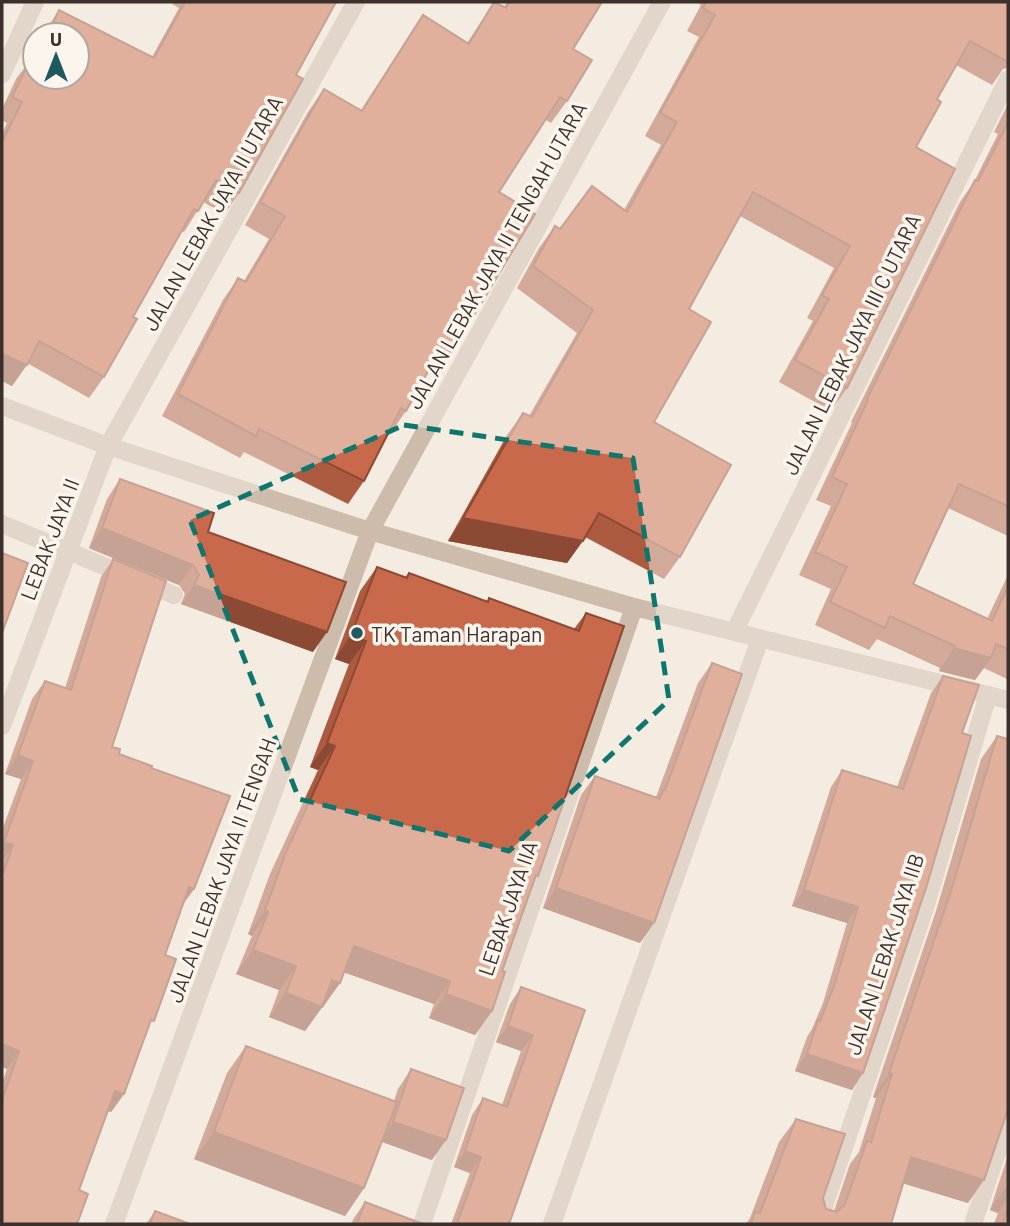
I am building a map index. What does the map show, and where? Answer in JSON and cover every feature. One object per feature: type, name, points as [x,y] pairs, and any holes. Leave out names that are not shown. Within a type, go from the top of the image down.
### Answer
[{"type":"street","points":[[2,74],[35,2]]},
{"type":"street","name":"JALAN LEBAK JAYA II UTARA","points":[[108,446],[356,2]]},
{"type":"street","name":"JALAN LEBAK JAYA II TENGAH UTARA","points":[[370,531],[662,2]]},
{"type":"street","name":"JALAN LEBAK JAYA III C UTARA","points":[[735,630],[1008,79]]},
{"type":"street","points":[[2,406],[108,446],[370,531],[634,607],[1008,700]]},
{"type":"street","name":"LEBAK JAYA II","points":[[2,726],[108,446]]},
{"type":"street","points":[[2,524],[174,595]]},
{"type":"street","name":"JALAN LEBAK JAYA II TENGAH","points":[[114,1224],[370,531]]},
{"type":"street","name":"LEBAK JAYA IIA","points":[[422,1224],[634,607]]},
{"type":"street","points":[[552,1224],[760,639]]},
{"type":"street","name":"JALAN LEBAK JAYA IIB","points":[[818,1224],[925,908],[988,695]]},
{"type":"street","points":[[973,1224],[1008,1120]]},
{"type":"highlighted area","points":[[404,425],[633,458],[669,700],[509,851],[299,799],[190,520]]},
{"type":"building","points":[[185,2],[336,2],[296,75],[303,79],[239,193],[216,180],[198,211],[194,209],[133,317],[137,319],[104,377],[39,341],[27,365],[2,354],[2,142],[22,102],[12,97],[21,79],[21,91],[91,91],[91,26],[154,58]]},
{"type":"building","points":[[494,2],[506,8],[509,2],[602,2],[573,49],[592,60],[567,101],[560,97],[499,192],[535,214],[455,347],[445,341],[406,411],[401,408],[364,481],[259,429],[256,436],[178,394],[238,278],[246,282],[285,216],[260,202],[324,89],[362,111],[423,15],[469,44]]},
{"type":"building","points":[[706,2],[1008,2],[1008,62],[970,41],[937,99],[941,102],[916,147],[955,169],[847,388],[795,360],[829,299],[822,295],[850,246],[753,192],[689,309],[711,322],[654,422],[731,465],[680,557],[599,513],[583,541],[463,518],[523,413],[532,417],[593,310],[533,266],[555,226],[560,229],[592,186],[627,212],[677,122],[660,113],[715,15],[703,8]]},
{"type":"building","points":[[59,10],[81,21],[54,21]]},
{"type":"building","points":[[1008,123],[1008,506],[959,484],[913,584],[992,621],[1008,586],[1008,649],[996,644],[991,658],[954,648],[955,646],[890,616],[885,628],[830,602],[847,567],[815,552],[847,484],[832,477],[867,399],[975,180],[978,181]]},
{"type":"building","points":[[120,479],[214,513],[208,532],[346,582],[327,632],[194,585],[199,575],[193,565],[102,528]]},
{"type":"building","points":[[2,553],[28,563],[2,633]]},
{"type":"building","points":[[113,559],[166,581],[112,747],[120,749],[119,754],[152,766],[151,768],[230,796],[194,889],[189,887],[165,955],[176,959],[154,1021],[151,1020],[124,1094],[115,1091],[79,1190],[88,1194],[77,1224],[2,1224],[2,1100],[19,1051],[2,1044],[2,876],[13,845],[4,842],[33,761],[18,755],[45,681],[71,690]]},
{"type":"building","points":[[377,567],[407,578],[409,573],[488,602],[489,598],[579,631],[586,613],[624,626],[538,876],[536,875],[502,971],[505,972],[492,1011],[446,994],[450,981],[354,946],[340,983],[332,980],[322,1007],[286,993],[296,966],[253,950],[287,850],[335,746],[327,743],[366,641],[351,635]]},
{"type":"building","points":[[712,663],[742,674],[654,923],[556,888],[595,776],[660,799]]},
{"type":"building","points":[[943,676],[979,685],[962,733],[971,736],[926,888],[863,1073],[807,1054],[818,1020],[820,1021],[834,986],[858,907],[804,890],[842,770],[903,789]]},
{"type":"building","points":[[997,736],[1008,739],[1008,1109],[984,1180],[911,1157],[891,1224],[751,1224],[755,1212],[760,1213],[796,1119],[845,1134],[823,1198],[826,1209],[837,1212],[845,1204],[867,1141],[871,1142],[892,1074],[889,1073],[952,888]]},
{"type":"building","points":[[521,987],[585,1010],[509,1224],[457,1224],[481,1157],[465,1151],[483,1098],[507,1107],[533,1035],[508,1026]]},
{"type":"building","points":[[246,1046],[397,1102],[364,1188],[214,1132]]},
{"type":"building","points":[[411,1069],[464,1088],[446,1140],[393,1122]]},
{"type":"building","points":[[365,1202],[423,1224],[357,1224]]},
{"type":"building","points":[[1008,1207],[1008,1224],[1003,1224]]},
{"type":"building","points":[[155,1211],[190,1224],[150,1224]]},
{"type":"place","name":"TK Taman Harapan","points":[[357,633]]}]
